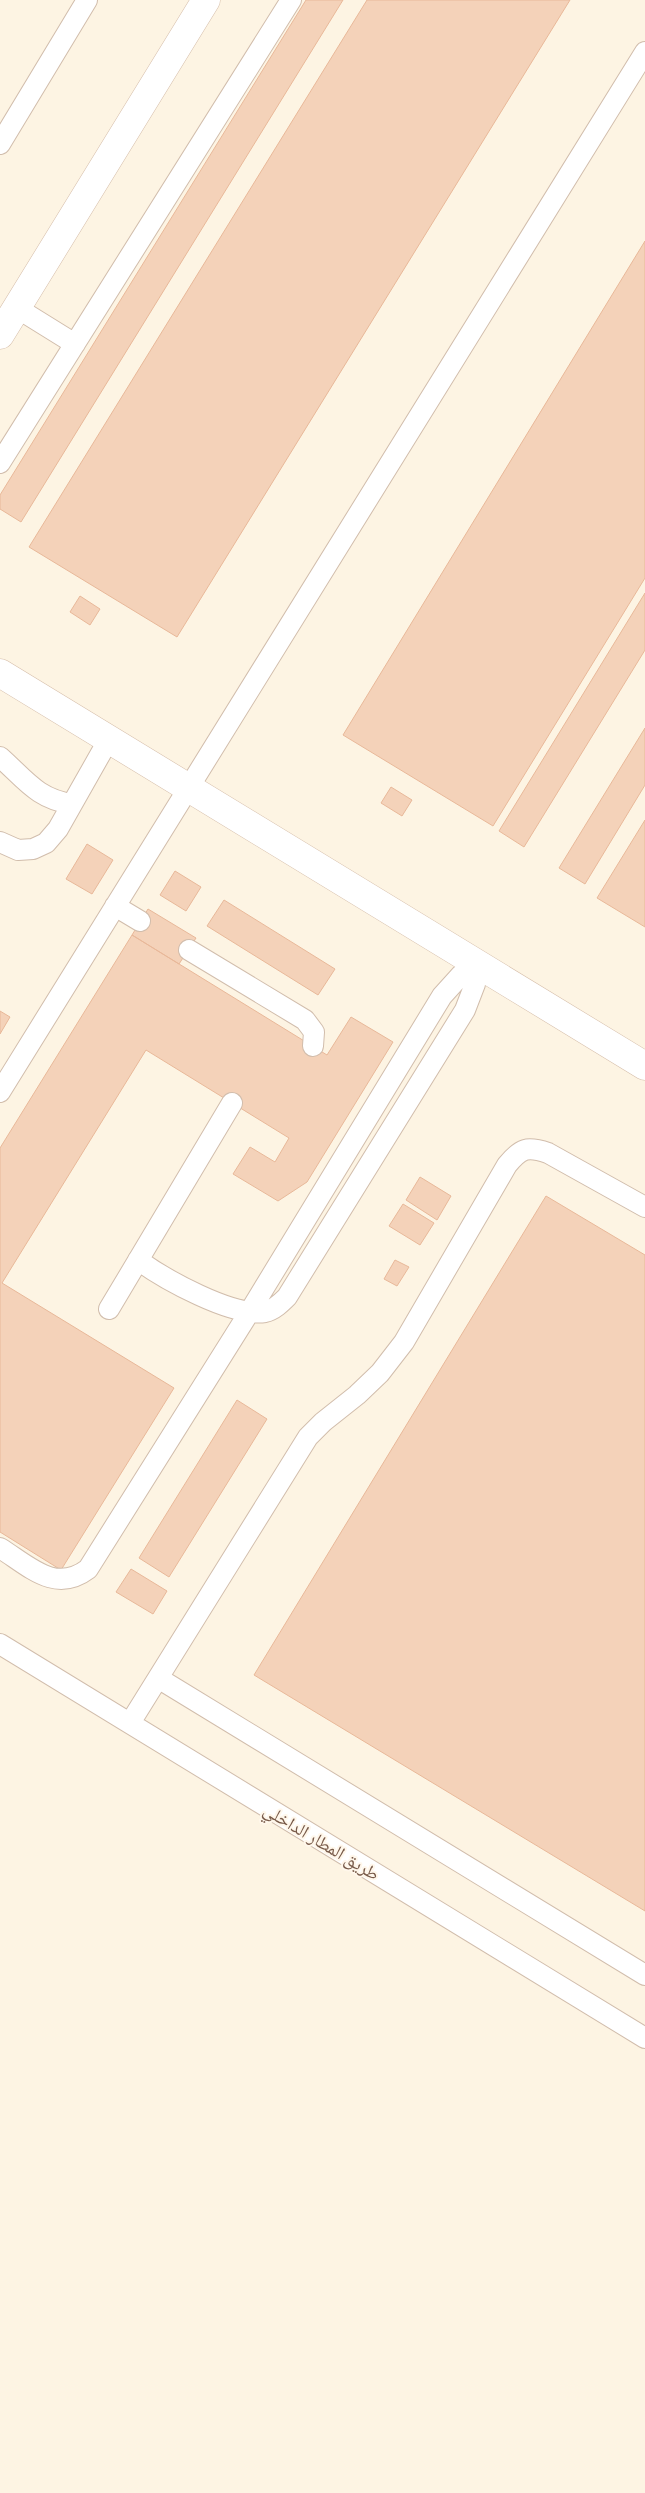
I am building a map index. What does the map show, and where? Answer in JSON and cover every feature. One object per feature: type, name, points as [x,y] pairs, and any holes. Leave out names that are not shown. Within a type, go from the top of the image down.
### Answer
[{"type":"street","points":[[0,335],[206,0]]},
{"type":"street","points":[[0,673],[645,1066]]},
{"type":"lane","points":[[0,144],[87,0]]},
{"type":"lane","points":[[0,463],[284,2]]},
{"type":"lane","points":[[0,1092],[645,52]]},
{"type":"lane","points":[[17,308],[74,344]]},
{"type":"lane","points":[[0,842],[18,850],[33,849],[46,843],[58,829],[110,739]]},
{"type":"lane","points":[[0,757],[35,790],[57,802],[72,804]]},
{"type":"lane","points":[[115,906],[140,921]]},
{"type":"lane","points":[[189,950],[305,1020],[314,1032],[313,1046]]},
{"type":"lane","points":[[138,1260],[157,1274],[196,1294],[250,1311],[265,1312],[278,1306],[287,1297],[465,1010],[475,984],[477,964]]},
{"type":"lane","points":[[0,1548],[48,1578],[68,1580],[88,1569],[250,1311],[442,996],[461,975],[477,964]]},
{"type":"lane","points":[[110,1309],[232,1103]]},
{"type":"lane","points":[[130,1723],[308,1437],[380,1373],[404,1342],[507,1165],[517,1152],[532,1148],[548,1153],[645,1207]]},
{"type":"lane","name":"طريق المطار الداخلي","points":[[0,1644],[645,2038]]},
{"type":"lane","points":[[158,1678],[645,1975]]},
{"type":"building","points":[[306,0],[343,0],[21,522],[0,509],[0,495]]},
{"type":"building","points":[[367,0],[570,0],[177,637],[29,547]]},
{"type":"building","points":[[645,241],[645,578],[493,826],[343,735]]},
{"type":"building","points":[[645,593],[645,650],[524,847],[499,831]]},
{"type":"building","points":[[80,596],[100,609],[90,625],[70,612]]},
{"type":"building","points":[[645,728],[645,785],[585,884],[559,868]]},
{"type":"building","points":[[391,787],[412,800],[402,816],[381,803]]},
{"type":"building","points":[[645,820],[645,927],[597,898]]},
{"type":"building","points":[[87,844],[113,860],[92,894],[66,879]]},
{"type":"building","points":[[175,871],[201,887],[186,911],[160,895]]},
{"type":"building","points":[[224,900],[335,969],[318,995],[207,926]]},
{"type":"building","points":[[148,909],[196,938],[179,964],[132,935]]},
{"type":"building","points":[[132,935],[327,1055],[351,1017],[393,1042],[307,1182],[278,1201],[233,1174],[250,1147],[275,1162],[289,1138],[146,1050],[2,1283],[174,1388],[61,1570],[0,1532],[0,1148]]},
{"type":"building","points":[[0,1011],[10,1017],[0,1034]]},
{"type":"building","points":[[420,1177],[451,1196],[437,1220],[406,1200]]},
{"type":"building","points":[[546,1196],[645,1255],[645,1911],[254,1675]]},
{"type":"building","points":[[403,1204],[434,1223],[420,1245],[389,1226]]},
{"type":"building","points":[[395,1260],[409,1267],[397,1286],[384,1279]]},
{"type":"building","points":[[237,1400],[267,1419],[169,1577],[139,1558]]},
{"type":"building","points":[[131,1569],[167,1591],[153,1614],[116,1592]]}]
